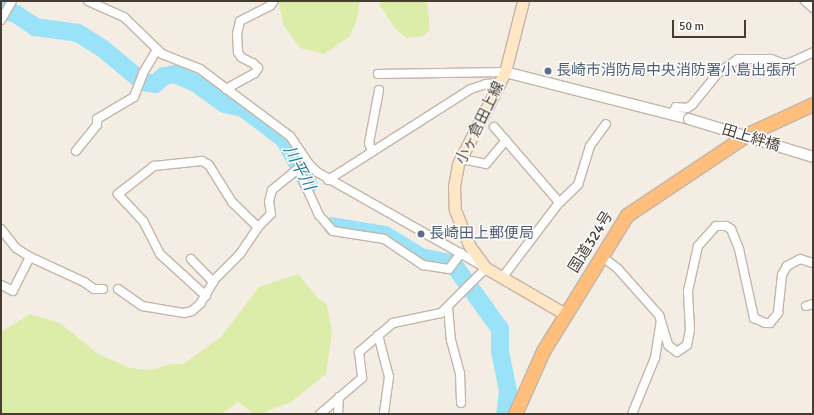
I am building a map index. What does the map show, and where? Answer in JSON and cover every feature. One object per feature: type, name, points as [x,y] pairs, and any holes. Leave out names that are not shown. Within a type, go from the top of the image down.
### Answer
[{"type":"highway","name":"国道324号","points":[[515,414],[543,351],[626,215],[748,134],[813,104]]},
{"type":"main road","name":"小ヶ倉田上線","points":[[523,1],[505,72],[461,159],[454,186],[455,210],[469,245],[486,268],[565,314]]},
{"type":"street","points":[[88,1],[124,17],[157,50],[200,69],[290,136],[308,163],[328,180],[486,268],[441,313],[393,323],[378,335],[359,352],[362,378],[320,414]]},
{"type":"street","points":[[226,89],[254,73],[258,68],[241,57],[238,52],[237,34],[240,21],[270,6],[274,1]]},
{"type":"street","points":[[805,1],[813,8]]},
{"type":"street","points":[[2,17],[10,3]]},
{"type":"street","points":[[76,151],[97,126],[97,119],[134,97],[143,73],[157,50]]},
{"type":"street","points":[[672,114],[676,107],[687,108],[692,106],[718,73],[738,59],[771,59],[784,64],[792,62],[813,52]]},
{"type":"street","points":[[378,74],[505,72]]},
{"type":"street","name":"田上絆橋","points":[[505,72],[672,114],[813,157]]},
{"type":"street","points":[[328,180],[471,89],[486,84],[499,83]]},
{"type":"street","points":[[372,152],[369,143],[379,90]]},
{"type":"street","points":[[502,278],[559,202],[578,185],[590,146],[606,124]]},
{"type":"street","points":[[494,127],[559,202]]},
{"type":"street","points":[[461,159],[486,164],[506,140]]},
{"type":"street","points":[[206,296],[160,254],[143,221],[118,194],[154,166],[202,161],[209,166],[232,202],[258,227]]},
{"type":"street","points":[[118,289],[142,306],[184,313],[192,311],[206,296],[213,282],[240,254],[258,227],[271,214],[269,202],[272,190],[298,169],[308,163]]},
{"type":"street","points":[[298,169],[319,215],[332,231],[384,239],[423,265],[449,269],[461,253]]},
{"type":"street","points":[[601,256],[618,269],[662,320],[670,348],[677,352],[682,350],[687,345],[690,330],[688,291],[698,246],[716,226],[726,226],[731,229],[739,249],[754,318],[765,323],[770,323],[778,313],[782,276],[788,266],[800,259],[813,263]]},
{"type":"street","points":[[1,229],[16,248],[30,257],[84,282],[94,289],[103,289]]},
{"type":"street","points":[[1,285],[13,291],[30,257]]},
{"type":"street","points":[[191,259],[213,282]]},
{"type":"street","points":[[448,307],[451,340],[460,373],[461,403]]},
{"type":"street","points":[[632,414],[655,358],[662,320]]},
{"type":"street","points":[[378,335],[389,377],[384,413]]},
{"type":"street","points":[[338,414],[339,397]]},
{"type":"green space","points":[[278,1],[360,1],[356,23],[349,37],[324,54],[300,48],[284,26]]},
{"type":"green space","points":[[380,1],[427,1],[430,30],[423,36],[406,38],[395,28],[380,6]]},
{"type":"green space","points":[[298,274],[317,297],[327,305],[332,332],[326,374],[291,402],[260,414],[254,414],[238,402],[221,414],[1,414],[1,332],[30,314],[60,323],[98,354],[130,368],[151,370],[171,364],[183,364],[221,337],[259,287]]},
{"type":"waterway","name":"川平川","points":[[1,9],[16,14],[35,27],[78,33],[102,48],[143,82],[155,84],[164,76],[175,74],[197,84],[225,104],[243,108],[284,139],[309,185]]},
{"type":"waterway","name":"川平川","points":[[332,226],[385,235],[421,257],[449,263],[456,268],[500,329],[500,351],[508,391],[505,414]]},
{"type":"place","name":"長崎市消防局中央消防署小島出張所","points":[[548,71]]},
{"type":"place","name":"長崎田上郵便局","points":[[421,234]]}]
